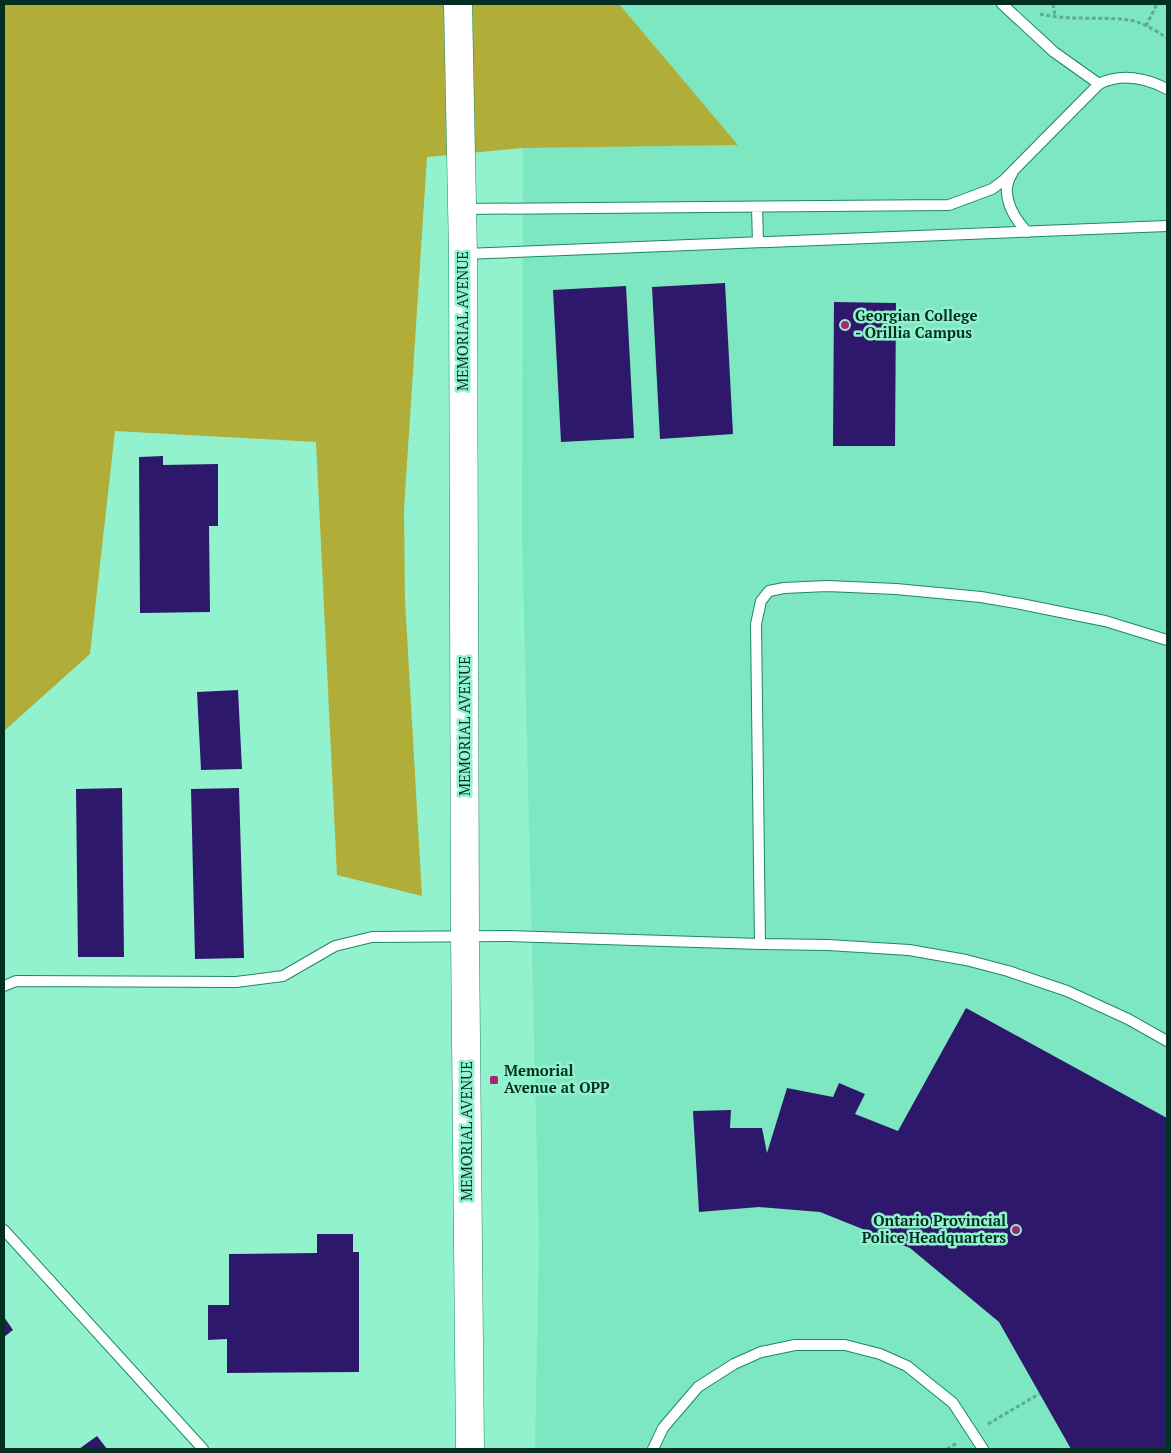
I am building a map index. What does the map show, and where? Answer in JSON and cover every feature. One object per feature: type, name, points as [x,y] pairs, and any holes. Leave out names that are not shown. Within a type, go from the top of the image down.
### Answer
[{"type":"main road","name":"MEMORIAL AVENUE","points":[[458,4],[463,254],[465,936],[470,1449]]},
{"type":"lane","points":[[1002,4],[1054,52],[1099,84]]},
{"type":"lane","points":[[462,209],[950,205],[992,189],[1012,173],[1099,84],[1108,79],[1134,78],[1153,82],[1167,89]]},
{"type":"lane","points":[[1012,173],[1008,180],[1009,201],[1017,219],[1027,232]]},
{"type":"lane","points":[[757,207],[758,242]]},
{"type":"lane","points":[[463,254],[1167,226]]},
{"type":"lane","points":[[760,944],[756,624],[761,601],[769,591],[784,588],[827,586],[896,589],[981,597],[1104,621],[1167,640]]},
{"type":"lane","points":[[4,986],[16,982],[236,982],[283,976],[335,946],[372,937],[517,936],[828,945],[909,950],[966,960],[1008,971],[1067,991],[1128,1019],[1167,1041]]},
{"type":"lane","points":[[4,1230],[203,1449]]},
{"type":"lane","points":[[653,1449],[663,1428],[698,1388],[734,1364],[762,1352],[796,1345],[845,1346],[880,1354],[907,1366],[953,1403],[983,1449]]},
{"type":"path","points":[[1053,4],[1055,16]]},
{"type":"path","points":[[1146,26],[1157,4]]},
{"type":"path","points":[[1036,12],[1042,15],[1130,20],[1155,30],[1167,38]]},
{"type":"path","points":[[947,1449],[1039,1394]]},
{"type":"shaded area","points":[[4,4],[619,4],[738,145],[523,148],[427,157],[404,510],[405,600],[422,896],[337,875],[316,442],[115,431],[90,654],[4,731]]},
{"type":"shaded area","points":[[619,4],[1167,4],[1167,1449],[535,1449],[539,1241],[522,534],[523,148],[737,144]]},
{"type":"building","points":[[725,283],[733,434],[660,439],[652,287]]},
{"type":"building","points":[[626,286],[634,438],[561,442],[553,290]]},
{"type":"building","points":[[834,302],[896,303],[895,446],[833,446]]},
{"type":"building","points":[[163,456],[163,465],[218,464],[218,526],[209,526],[210,612],[140,613],[139,457]]},
{"type":"building","points":[[238,690],[242,769],[201,770],[197,692]]},
{"type":"building","points":[[122,788],[124,957],[78,957],[76,789]]},
{"type":"building","points":[[239,788],[244,958],[195,959],[191,789]]},
{"type":"building","name":"Ontario Provincial Police Headquarters","points":[[966,1008],[1167,1118],[1167,1449],[1071,1449],[999,1322],[910,1248],[820,1212],[759,1207],[699,1212],[693,1111],[731,1110],[730,1128],[762,1128],[767,1153],[787,1088],[833,1097],[839,1083],[865,1094],[855,1114],[898,1131]]},
{"type":"building","points":[[317,1234],[353,1234],[353,1252],[359,1252],[359,1372],[227,1373],[227,1339],[208,1340],[208,1305],[229,1305],[229,1254],[317,1253]]},
{"type":"building","points":[[4,1317],[13,1330],[4,1337]]},
{"type":"building","points":[[97,1436],[107,1449],[79,1449]]},
{"type":"place","name":"Georgian College - Orillia Campus","points":[[845,325]]},
{"type":"place","name":"Memorial Avenue at OPP","points":[[494,1080]]},
{"type":"place","name":"Ontario Provincial Police Headquarters","points":[[1016,1230]]}]
